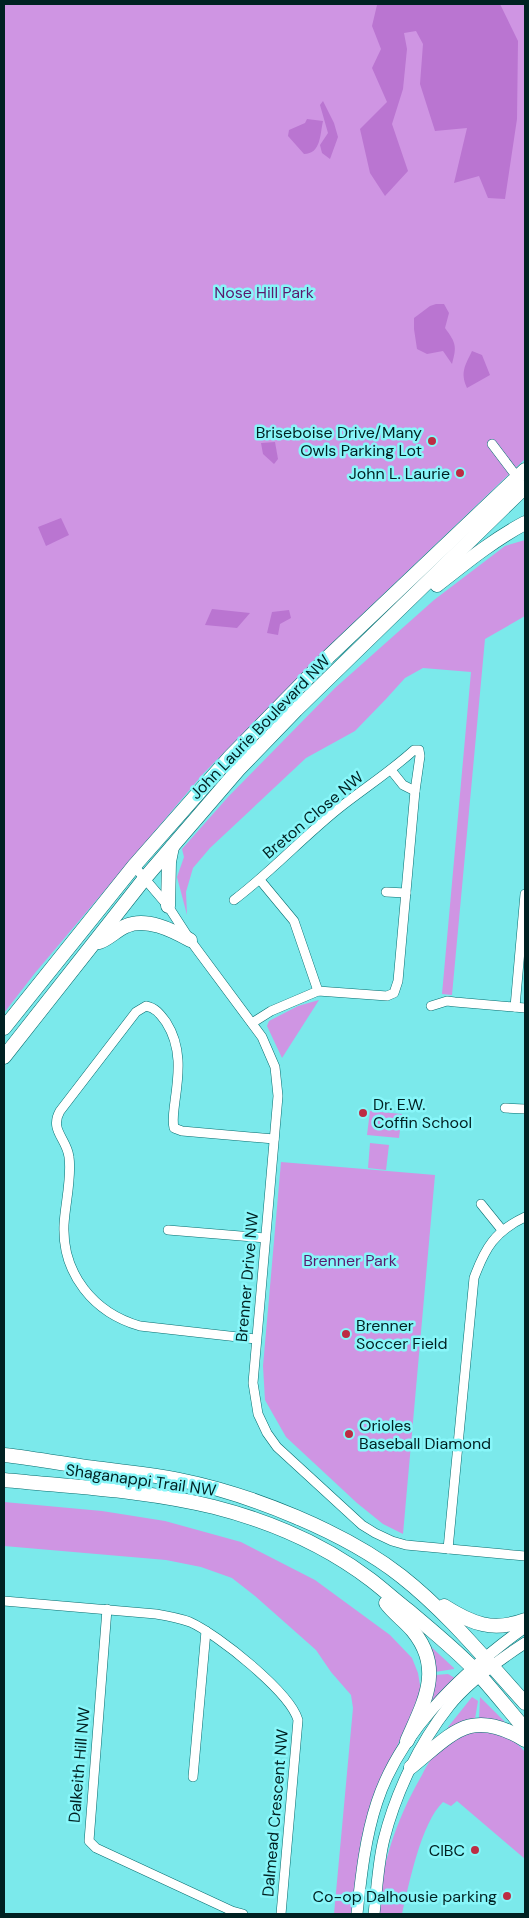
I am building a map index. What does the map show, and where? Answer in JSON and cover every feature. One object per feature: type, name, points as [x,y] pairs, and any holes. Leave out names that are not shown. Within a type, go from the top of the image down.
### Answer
[{"type":"main road","name":"John Laurie Boulevard NW","points":[[4,1057],[145,878],[245,763],[296,710],[390,620],[523,483]]},
{"type":"main road","name":"John Laurie Boulevard NW","points":[[4,1028],[134,866],[230,757],[288,696],[523,483]]},
{"type":"main road","points":[[390,620],[481,549],[525,523]]},
{"type":"main road","points":[[168,906],[169,862],[172,846]]},
{"type":"main road","points":[[94,944],[105,940],[126,925],[140,923],[174,931],[190,940]]},
{"type":"main road","name":"Shaganappi Trail NW","points":[[5,1455],[180,1480],[270,1507],[344,1541],[392,1570],[410,1584],[459,1628],[525,1703]]},
{"type":"main road","name":"Shaganappi Trail NW","points":[[4,1480],[109,1490],[178,1500],[215,1508],[264,1523],[291,1534],[334,1556],[374,1583],[443,1640],[476,1673],[525,1729]]},
{"type":"main road","points":[[374,1583],[388,1606],[412,1630],[427,1653],[430,1673],[428,1688],[407,1741]]},
{"type":"main road","points":[[410,1584],[464,1619],[475,1623],[487,1626],[510,1625],[525,1620]]},
{"type":"main road","points":[[412,1767],[455,1731],[477,1724],[500,1727],[525,1740]]},
{"type":"street","points":[[492,444],[523,483]]},
{"type":"street","name":"Breton Close NW","points":[[252,1023],[271,1011],[318,991],[387,996],[394,993],[398,981],[415,791],[420,756],[419,750],[414,750],[391,770],[333,813],[260,880],[294,921],[318,991]]},
{"type":"street","points":[[391,770],[404,785],[415,791]]},
{"type":"street","name":"Brenner Drive NW","points":[[134,866],[168,906],[190,940],[262,1037],[271,1053],[278,1079],[253,1383],[255,1404],[267,1433],[282,1454],[362,1525],[375,1533],[400,1543],[525,1556]]},
{"type":"street","points":[[234,900],[260,880]]},
{"type":"street","points":[[386,892],[406,893]]},
{"type":"street","points":[[515,1007],[525,894]]},
{"type":"street","points":[[431,1006],[447,1002],[525,1008]]},
{"type":"street","points":[[256,1339],[140,1326],[121,1320],[97,1305],[74,1274],[66,1250],[64,1226],[69,1157],[56,1127],[56,1121],[60,1111],[136,1012],[146,1006],[157,1010],[173,1034],[177,1047],[179,1068],[173,1119],[174,1128],[182,1131],[274,1139]]},
{"type":"street","points":[[506,1108],[525,1109]]},
{"type":"street","points":[[481,1204],[502,1230]]},
{"type":"street","points":[[448,1549],[471,1288],[484,1254],[502,1230],[525,1217]]},
{"type":"street","points":[[168,1230],[265,1238]]},
{"type":"street","name":"Dalmead Crescent NW","points":[[4,1601],[107,1609],[180,1618],[206,1631],[267,1678],[295,1711],[298,1720],[281,1914]]},
{"type":"street","name":"Dalkeith Hill NW","points":[[107,1609],[89,1841],[92,1846],[232,1911],[243,1914]]},
{"type":"street","points":[[357,1914],[368,1834],[377,1801],[407,1741],[442,1699],[489,1662],[525,1628]]},
{"type":"street","points":[[192,1777],[206,1631]]},
{"type":"street","points":[[489,1662],[525,1643]]},
{"type":"street","points":[[374,1914],[379,1862],[384,1838],[412,1767],[427,1738],[476,1673]]},
{"type":"green space","name":"Nose Hill Park","points":[[4,4],[525,4],[525,459],[323,652],[203,774],[35,973],[4,1013]]},
{"type":"green space","points":[[525,540],[525,616],[485,639],[452,995],[442,994],[471,672],[423,668],[405,678],[355,731],[306,758],[210,848],[193,868],[186,892],[187,915],[177,877],[184,857],[182,849],[228,797],[335,688],[434,600],[505,546]]},
{"type":"green space","points":[[319,1000],[282,1058],[267,1026],[269,1021],[298,1006]]},
{"type":"green space","points":[[370,1111],[402,1114],[399,1138],[367,1135]]},
{"type":"green space","points":[[370,1143],[389,1145],[386,1170],[368,1168]]},
{"type":"green space","name":"Brenner Park","points":[[281,1162],[435,1175],[403,1534],[383,1524],[357,1503],[286,1437],[265,1400],[263,1366]]},
{"type":"green space","points":[[4,1502],[102,1511],[165,1521],[241,1542],[315,1580],[390,1635],[412,1658],[418,1673],[421,1691],[416,1706],[375,1793],[361,1840],[352,1914],[334,1914],[353,1708],[351,1695],[331,1672],[316,1650],[232,1578],[201,1567],[166,1560],[4,1546]]},
{"type":"green space","points":[[428,1644],[454,1668],[454,1669],[435,1672]]},
{"type":"green space","points":[[448,1674],[455,1678],[429,1706],[435,1675]]},
{"type":"green space","points":[[472,1697],[478,1701],[475,1719],[451,1730],[448,1727]]},
{"type":"green space","points":[[480,1697],[505,1722],[503,1725],[479,1719]]},
{"type":"green space","points":[[480,1728],[505,1736],[525,1752],[525,1859],[457,1801],[451,1806],[443,1802],[428,1824],[422,1839],[402,1914],[377,1914],[382,1877],[392,1842],[405,1809],[426,1767],[434,1754],[444,1745]]},
{"type":"shaded area","points":[[500,4],[518,41],[517,119],[505,199],[488,198],[479,176],[454,183],[467,128],[435,131],[420,84],[423,44],[416,31],[404,33],[407,49],[403,89],[392,124],[408,171],[385,196],[370,173],[360,129],[387,102],[372,68],[381,49],[372,26],[377,5]]},
{"type":"shaded area","points":[[323,101],[334,123],[338,137],[330,159],[322,153],[320,145],[328,133],[320,105]]},
{"type":"shaded area","points":[[307,119],[323,121],[317,147],[314,151],[304,154],[288,136],[289,130],[305,123]]},
{"type":"shaded area","points":[[444,304],[449,313],[445,328],[454,345],[455,353],[452,364],[443,351],[427,354],[417,349],[414,318],[430,306]]},
{"type":"shaded area","points":[[472,351],[482,355],[490,375],[467,388],[464,378],[465,365]]},
{"type":"shaded area","points":[[275,442],[278,459],[274,464],[263,454],[261,443]]},
{"type":"shaded area","points":[[61,518],[69,535],[46,546],[38,527]]},
{"type":"shaded area","points":[[212,609],[250,613],[237,628],[205,625]]},
{"type":"shaded area","points":[[289,610],[291,618],[280,624],[278,635],[267,633],[272,612]]},
{"type":"place","name":"Briseboise Drive/Many Owls Parking Lot","points":[[432,441]]},
{"type":"place","name":"John L. Laurie","points":[[460,473]]},
{"type":"place","name":"Dr. E.W. Coffin School","points":[[363,1113]]},
{"type":"place","name":"Brenner Soccer Field","points":[[346,1334]]},
{"type":"place","name":"Orioles Baseball Diamond","points":[[349,1434]]},
{"type":"place","name":"CIBC","points":[[475,1850]]},
{"type":"place","name":"Co-op Dalhousie parking","points":[[507,1896]]}]
